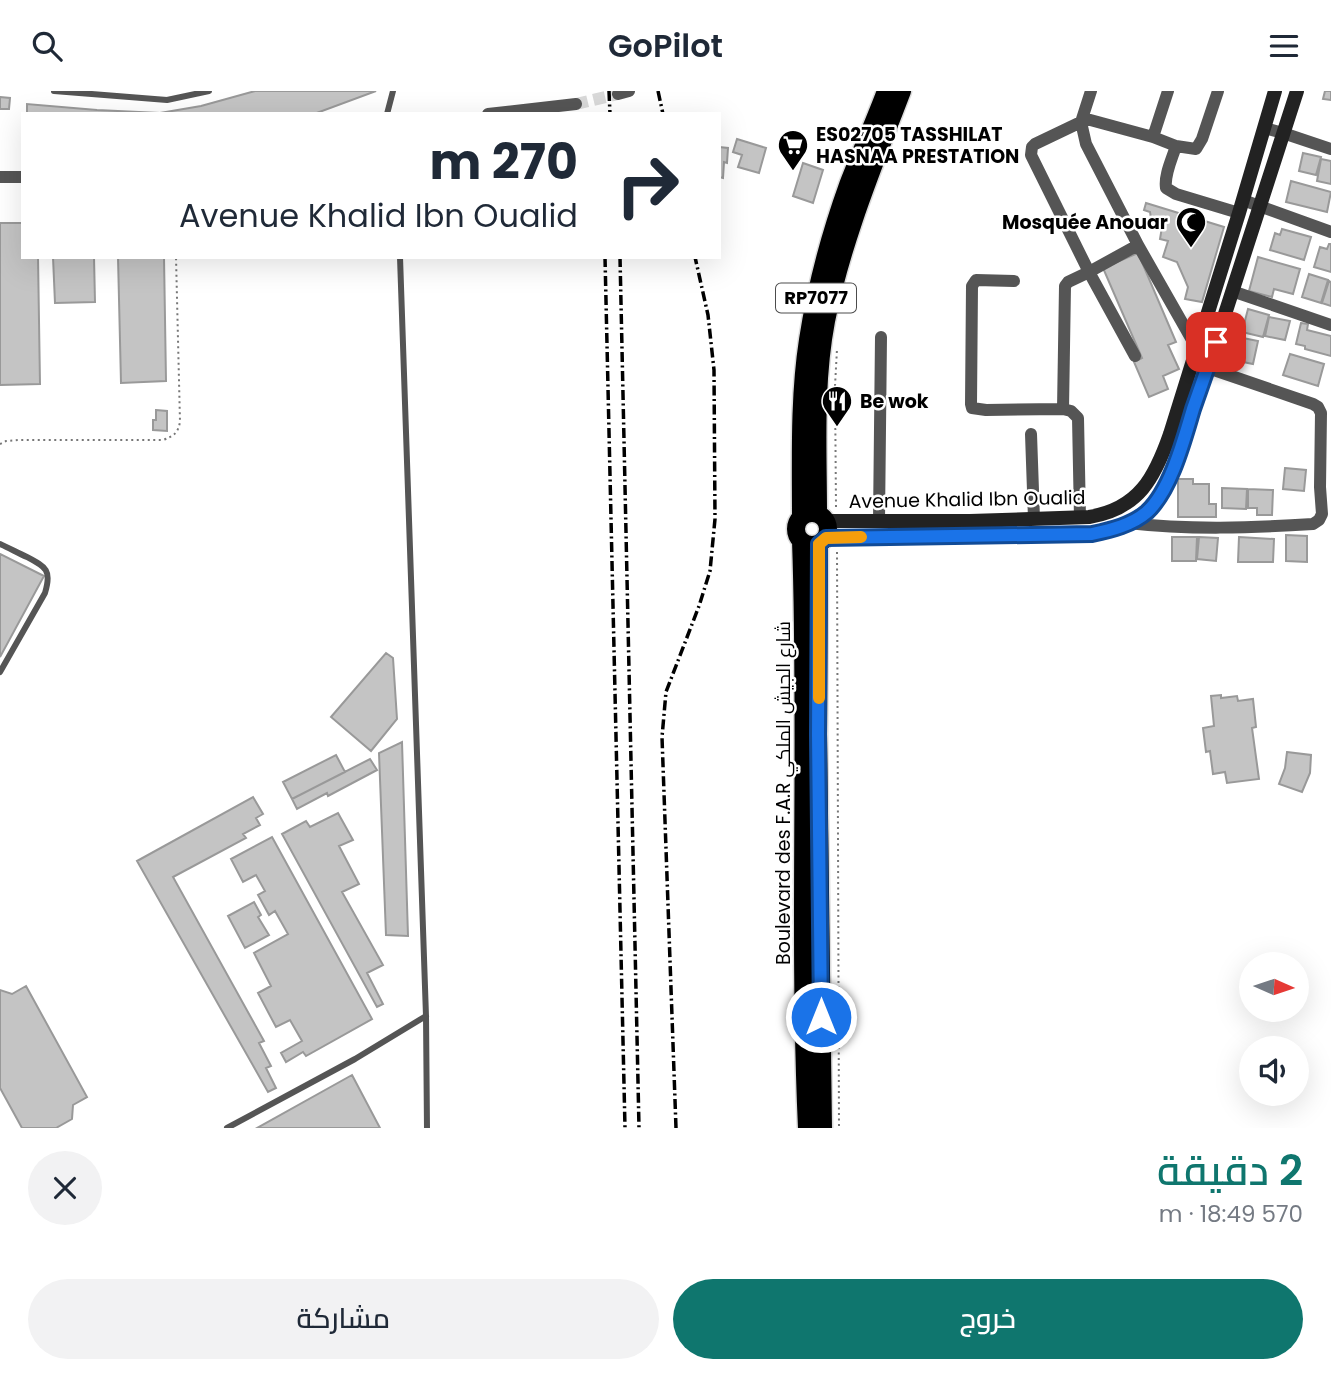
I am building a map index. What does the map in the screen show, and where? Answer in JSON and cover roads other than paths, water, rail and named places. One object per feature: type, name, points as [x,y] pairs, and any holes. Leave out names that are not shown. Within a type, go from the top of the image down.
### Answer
[{"type":"main road","name":"Boulevard des F.A.R شارع الجيش الملكي","points":[[807,1128],[803,972],[804,617],[820,529],[804,378],[808,342],[827,252],[845,196],[886,91]]},
{"type":"main road","name":"Boulevard des F.A.R شارع الجيش الملكي","points":[[823,1128],[818,734],[820,364],[826,322],[844,248],[902,91]]},
{"type":"main road","name":"Avenue Khalid Ibn Oualid","points":[[820,529],[879,521],[1080,518],[1101,515],[1118,508],[1143,489],[1161,458],[1275,91]]},
{"type":"main road","name":"Avenue Khalid Ibn Oualid","points":[[820,529],[1084,534],[1106,531],[1145,513],[1164,489],[1183,444],[1297,91]]},
{"type":"street","points":[[1091,91],[1082,120],[1086,144],[1138,245],[1208,368],[1305,401],[1318,407],[1321,413],[1322,514],[1319,520],[1312,524],[1259,528],[1168,527],[1128,523]]},
{"type":"street","points":[[1153,137],[1167,91]]},
{"type":"street","points":[[1135,356],[1089,272],[1031,155],[1032,147],[1082,120],[1196,149],[1218,91]]},
{"type":"street","points":[[506,112],[576,104]]},
{"type":"street","points":[[1264,128],[1331,149]]},
{"type":"street","points":[[1176,146],[1165,184],[1166,188],[1176,194],[1241,207],[1259,206],[1331,232]]},
{"type":"street","points":[[0,177],[21,177]]},
{"type":"street","points":[[1063,409],[1065,286],[1138,245]]},
{"type":"street","points":[[1014,281],[982,279],[976,280],[972,286],[972,408],[1063,409],[1071,411],[1078,418],[1080,518]]},
{"type":"street","points":[[1232,291],[1331,325]]},
{"type":"street","points":[[879,521],[881,337]]},
{"type":"street","points":[[1031,434],[1034,519]]},
{"type":"lane","points":[[54,91],[167,100],[209,91]]},
{"type":"lane","points":[[167,91],[167,100]]},
{"type":"lane","points":[[388,112],[393,91]]},
{"type":"lane","points":[[400,259],[426,1016],[427,1128]]},
{"type":"lane","points":[[0,544],[43,565],[48,573],[45,593],[0,672]]},
{"type":"lane","points":[[227,1128],[355,1059],[426,1016]]},
{"type":"tunnel","points":[[576,104],[618,94]]},
{"type":"railway","points":[[609,91],[610,112]]},
{"type":"railway","points":[[658,91],[663,112]]},
{"type":"railway","points":[[605,259],[625,1128]]},
{"type":"railway","points":[[620,259],[639,1128]]},
{"type":"railway","points":[[676,1128],[662,737],[666,692],[710,571],[715,519],[714,370],[708,315],[695,259]]},
{"type":"place","name":"ES02705 TASSHILAT HASNAA PRESTATION","points":[[793,172]]},
{"type":"place","name":"Mosquée Anouar","points":[[1191,249]]},
{"type":"place","name":"Be wok","points":[[837,428]]}]
